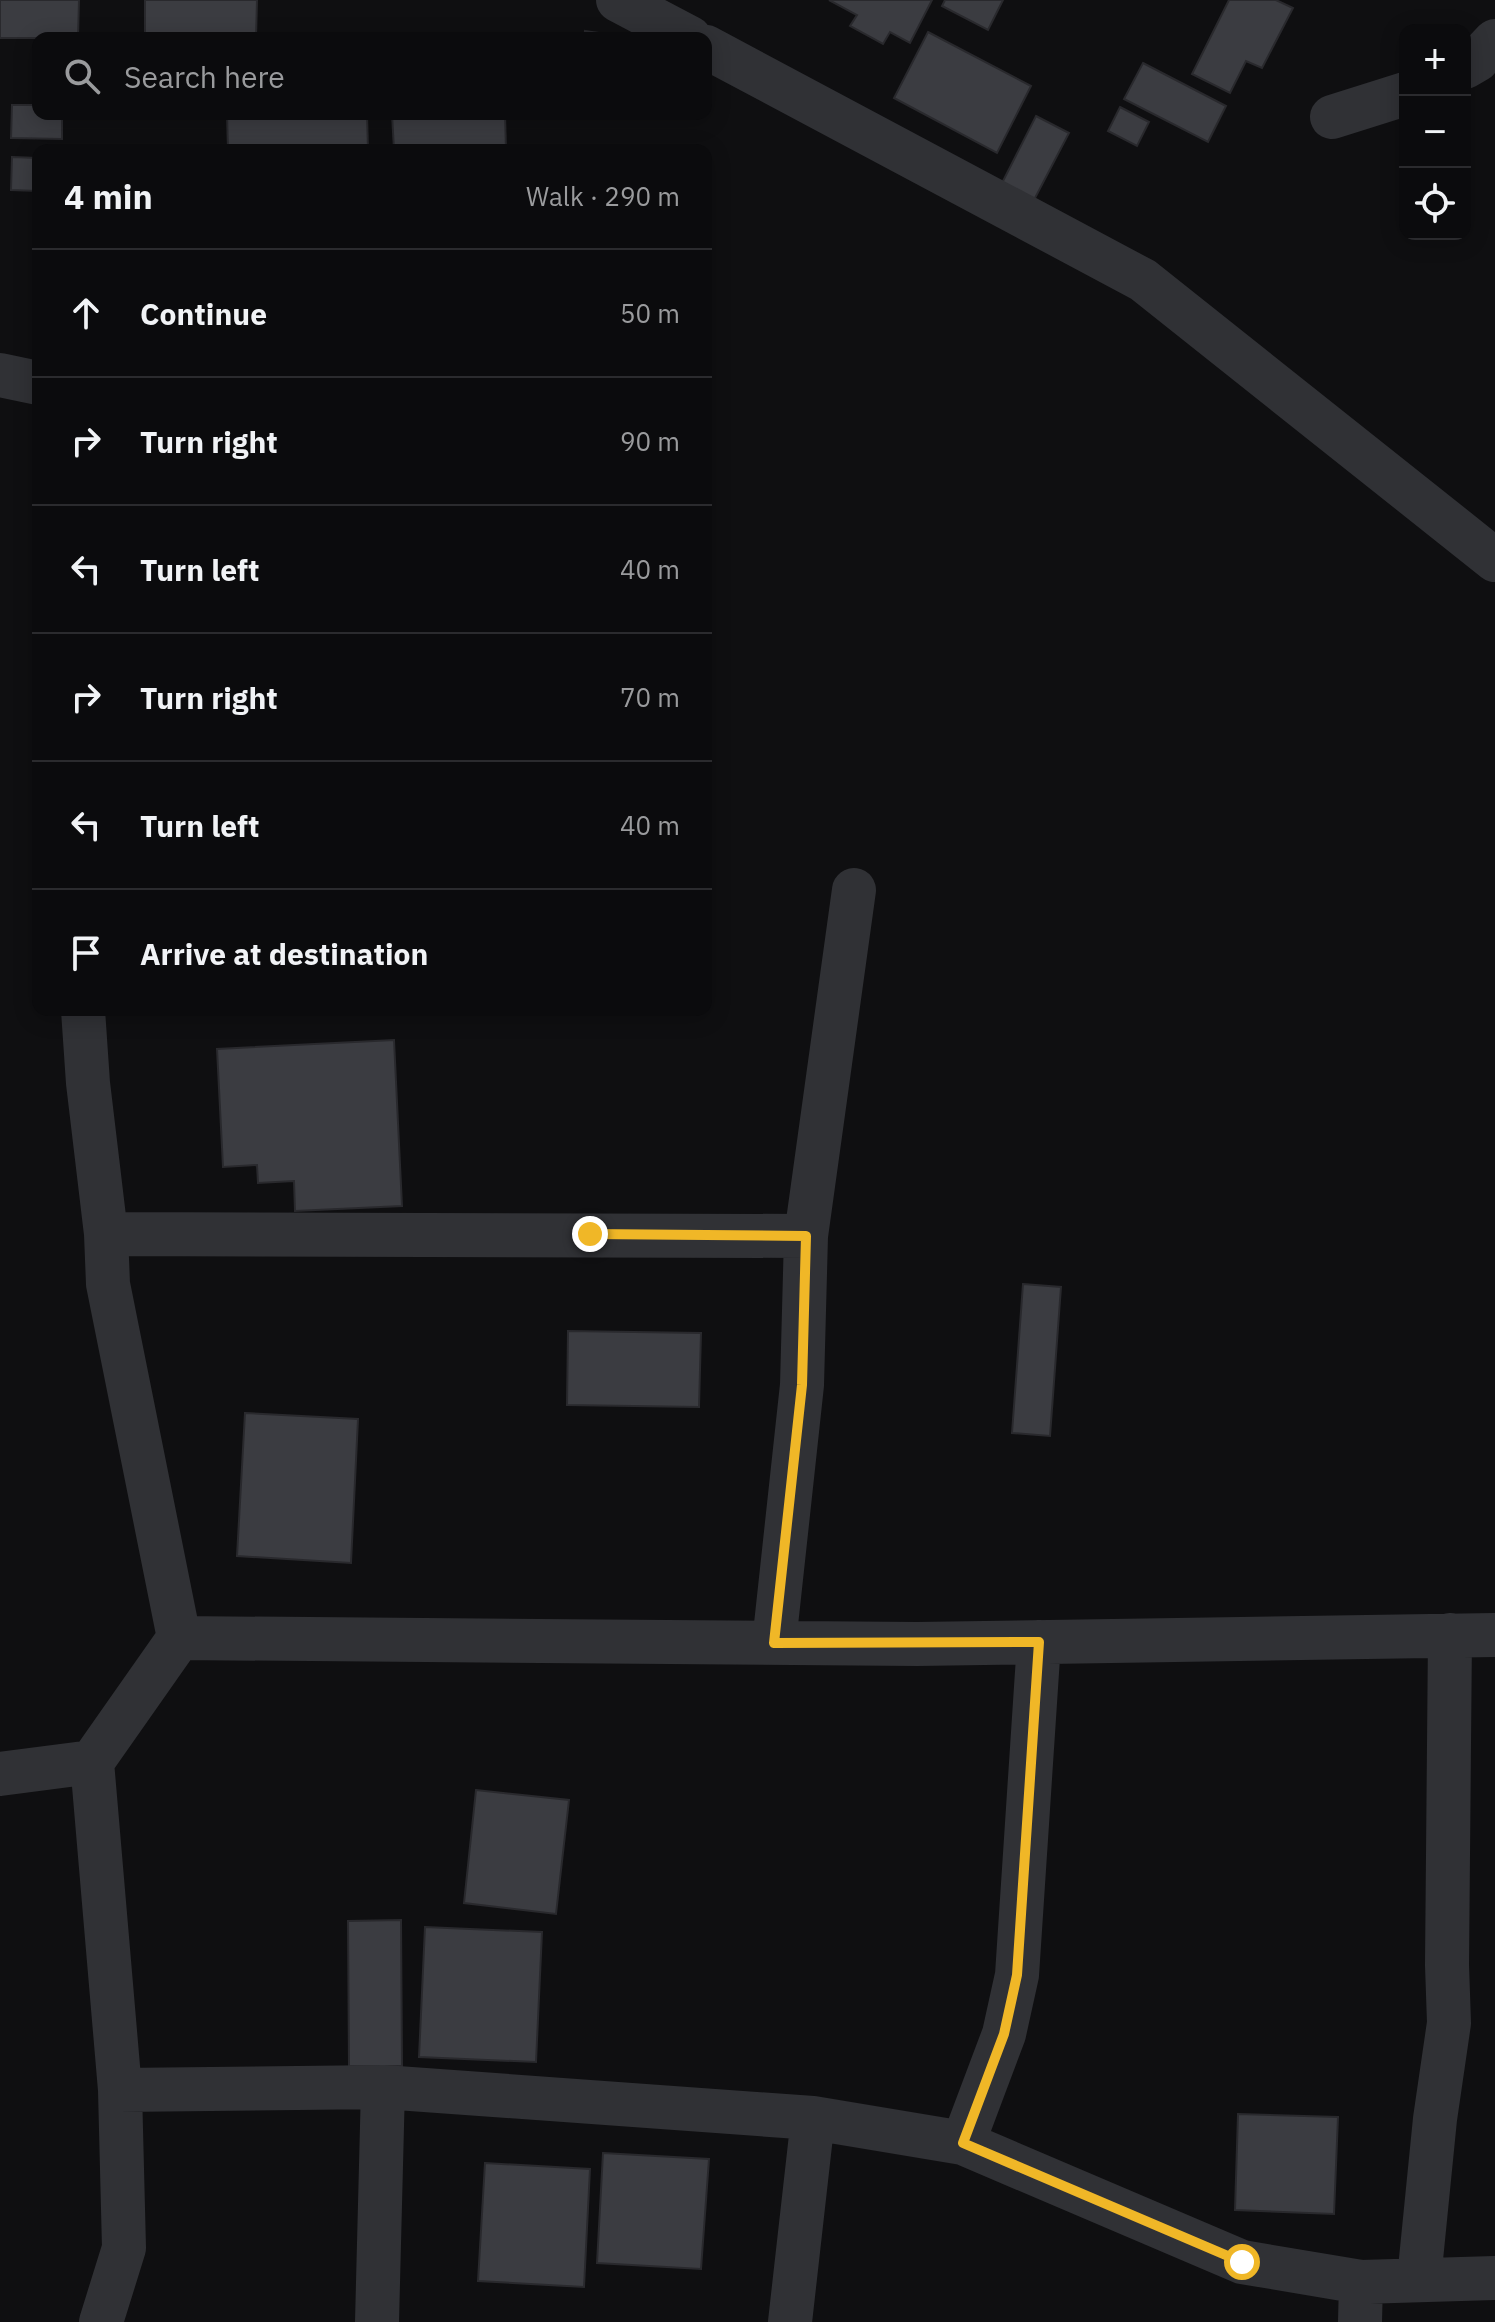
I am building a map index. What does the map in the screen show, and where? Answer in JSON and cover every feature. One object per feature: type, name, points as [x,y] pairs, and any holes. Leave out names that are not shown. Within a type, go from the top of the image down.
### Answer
[{"type":"street","points":[[618,0],[679,32]]},
{"type":"street","points":[[1471,64],[1495,41]]},
{"type":"street","points":[[712,50],[1143,280],[1495,560]]},
{"type":"street","points":[[1332,117],[1399,96]]},
{"type":"street","points":[[0,375],[32,382]]},
{"type":"street","points":[[774,1643],[802,1385],[806,1236],[854,890]]},
{"type":"street","points":[[83,1016],[106,1234],[108,1284],[179,1638],[92,1762],[120,2090],[124,2248],[101,2322]]},
{"type":"street","points":[[106,1234],[806,1236]]},
{"type":"street","points":[[1419,2279],[1435,2119],[1449,2023],[1450,1635]]},
{"type":"street","points":[[179,1638],[774,1643],[1495,1635]]},
{"type":"street","points":[[963,2143],[1004,2034],[1017,1975],[1039,1642]]},
{"type":"street","points":[[0,1774],[92,1762]]},
{"type":"street","points":[[120,2090],[383,2087],[813,2118],[963,2143],[1242,2262],[1360,2302],[1419,2279],[1495,2278]]},
{"type":"street","points":[[377,2322],[383,2087]]},
{"type":"street","points":[[790,2322],[813,2118]]},
{"type":"building","points":[[0,0],[79,0],[78,32],[32,32],[32,38],[0,38]]},
{"type":"building","points":[[145,0],[257,0],[256,32],[145,32]]},
{"type":"building","points":[[829,0],[932,0],[910,43],[890,32],[883,44],[850,26],[857,15]]},
{"type":"building","points":[[945,0],[1003,0],[988,30],[942,6]]},
{"type":"building","points":[[1229,0],[1276,0],[1293,8],[1262,68],[1246,61],[1230,93],[1192,74]]},
{"type":"building","points":[[928,32],[1031,86],[997,153],[894,98]]},
{"type":"building","points":[[1143,63],[1226,106],[1208,142],[1124,99]]},
{"type":"building","points":[[12,105],[32,105],[32,120],[62,120],[62,139],[11,138]]},
{"type":"building","points":[[1120,107],[1149,122],[1137,146],[1108,131]]},
{"type":"building","points":[[1036,116],[1069,133],[1034,200],[1002,183]]},
{"type":"building","points":[[227,120],[367,120],[368,144],[228,144]]},
{"type":"building","points":[[392,120],[505,120],[506,144],[394,144]]},
{"type":"building","points":[[12,157],[32,158],[32,191],[11,190]]},
{"type":"building","points":[[394,1040],[402,1206],[295,1211],[294,1181],[258,1183],[257,1165],[223,1167],[217,1049]]},
{"type":"building","points":[[1023,1284],[1061,1287],[1050,1436],[1012,1433]]},
{"type":"building","points":[[568,1331],[701,1333],[699,1407],[567,1405]]},
{"type":"building","points":[[245,1413],[358,1419],[351,1563],[237,1556]]},
{"type":"building","points":[[476,1790],[569,1800],[556,1914],[464,1903]]},
{"type":"building","points":[[401,1920],[402,2066],[349,2066],[348,1921]]},
{"type":"building","points":[[425,1927],[542,1932],[536,2062],[419,2057]]},
{"type":"building","points":[[1238,2114],[1338,2117],[1334,2214],[1235,2210]]},
{"type":"building","points":[[603,2153],[709,2159],[701,2269],[597,2263]]},
{"type":"building","points":[[485,2163],[590,2169],[584,2287],[478,2281]]},
{"type":"route","points":[[590,1234],[806,1236],[802,1385],[774,1643],[1039,1642],[1017,1975],[1004,2034],[963,2143],[1242,2262]]}]
